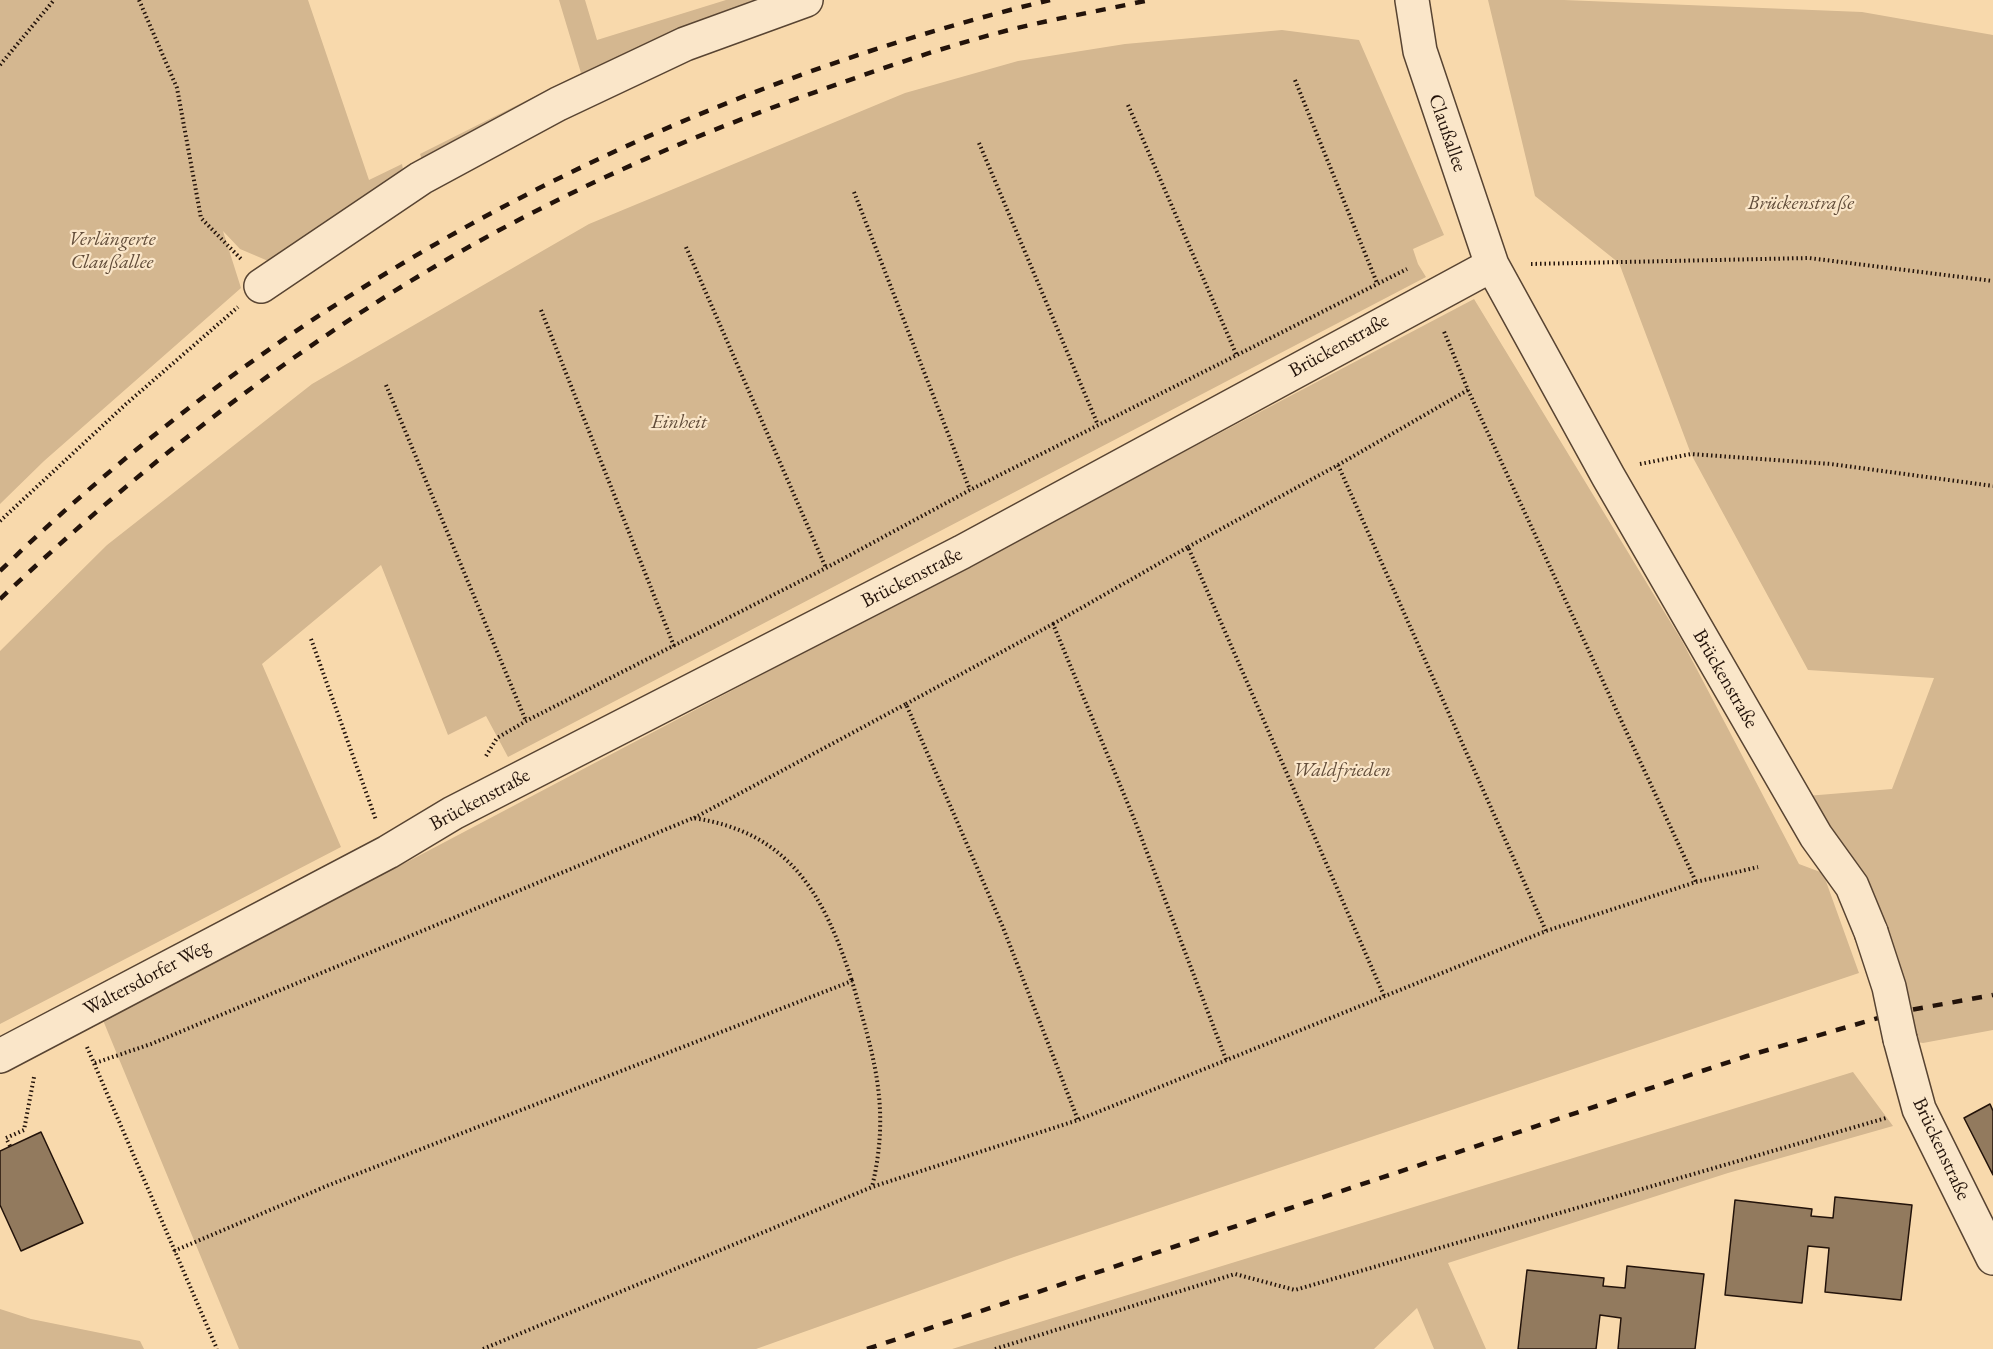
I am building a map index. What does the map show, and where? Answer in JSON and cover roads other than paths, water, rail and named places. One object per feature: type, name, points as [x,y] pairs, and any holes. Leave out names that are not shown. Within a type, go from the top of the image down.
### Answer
[{"type":"street","points":[[261,286],[421,178],[558,104],[685,44],[806,0]]},
{"type":"street","name":"Claußallee","points":[[1413,12],[1420,51],[1492,265]]},
{"type":"street","name":"Brückenstraße","points":[[294,901],[388,852],[453,813],[962,552],[1492,265],[1608,476],[1816,836],[1852,886],[1871,932],[1889,987],[1914,1095],[1993,1258]]},
{"type":"street","name":"Waltersdorfer Weg","points":[[0,1056],[294,901]]},
{"type":"railway","points":[[0,571],[112,470],[231,376],[356,292],[487,215],[623,148],[762,89],[905,40],[1050,0]]},
{"type":"railway","points":[[0,599],[94,514],[243,394],[347,321],[451,257],[502,229],[660,152],[847,81],[989,35],[1149,0]]},
{"type":"railway","points":[[867,1349],[1747,1056],[1899,1012],[1993,995]]},
{"type":"park label","name":"Verlängerte Claußallee","points":[[112,252]]},
{"type":"park label","name":"Einheit","points":[[679,423]]},
{"type":"park label","name":"Waldfrieden","points":[[1342,771]]}]
